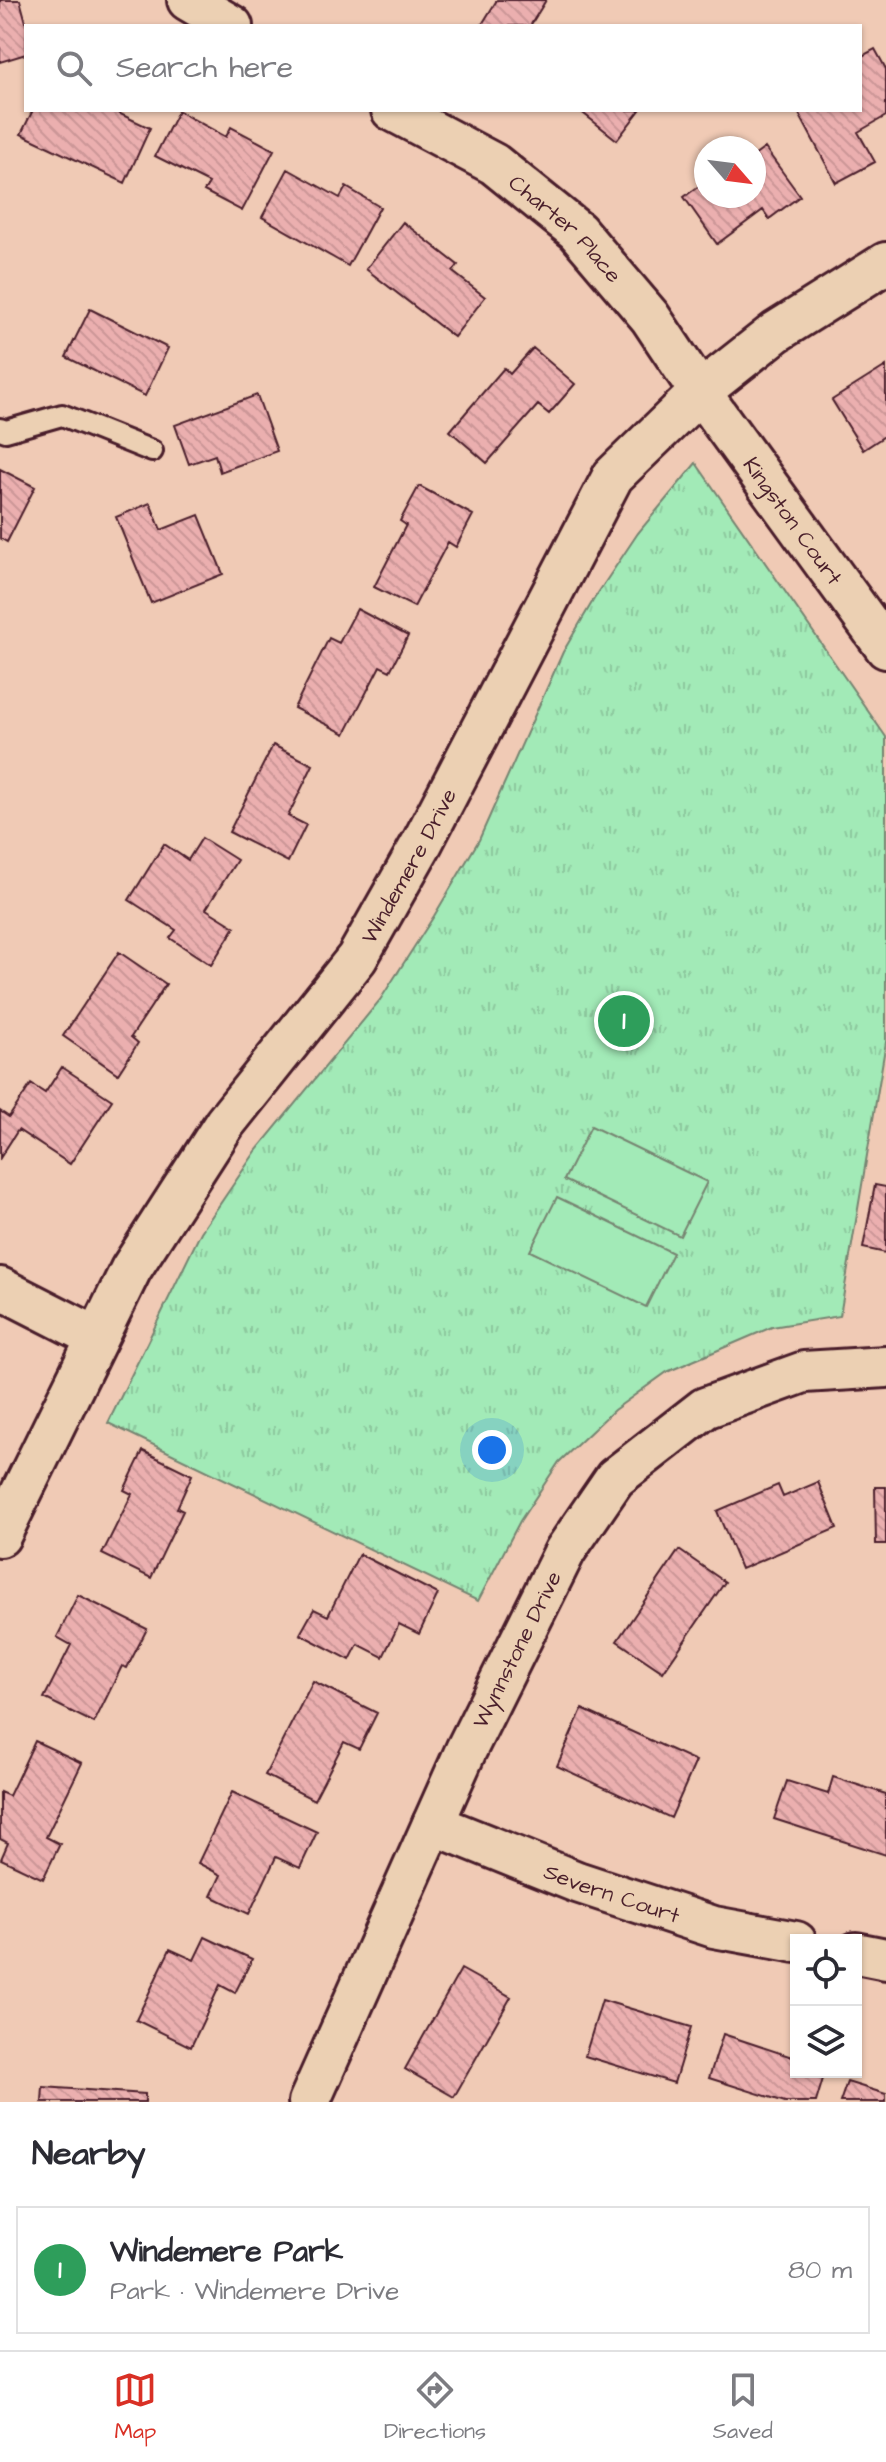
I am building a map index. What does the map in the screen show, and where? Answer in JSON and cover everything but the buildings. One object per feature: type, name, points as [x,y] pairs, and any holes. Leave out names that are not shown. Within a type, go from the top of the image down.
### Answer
[{"type":"street","points":[[188,0],[229,24]]},
{"type":"street","name":"Charter Place","points":[[396,112],[494,164],[577,231],[650,317],[700,392]]},
{"type":"street","name":"Windemere Drive","points":[[0,1536],[131,1269],[225,1123],[357,958],[422,843],[613,476],[700,392],[776,332],[886,263]]},
{"type":"street","name":"Kingston Court","points":[[700,392],[886,648]]},
{"type":"street","points":[[0,1288],[96,1337]]},
{"type":"street","name":"Wynnstone Drive","points":[[309,2102],[433,1824],[565,1551],[615,1478],[705,1408],[804,1372],[886,1367]]},
{"type":"street","name":"Severn Court","points":[[433,1824],[577,1882],[714,1927],[790,1941]]},
{"type":"street","points":[[862,1954],[886,1959]]},
{"type":"lane","points":[[0,429],[6,431],[62,415],[152,451]]},
{"type":"green space","points":[[696,463],[886,737],[886,1042],[840,1316],[772,1327],[667,1372],[614,1410],[559,1462],[520,1521],[478,1601],[108,1423],[201,1232],[256,1151],[380,1000],[479,840],[563,652],[594,599],[638,533]]},
{"type":"green space","points":[[591,1126],[707,1182],[680,1236],[564,1180]]},
{"type":"green space","points":[[557,1197],[673,1253],[646,1307],[530,1251]]},
{"type":"place","name":"Windemere Park","points":[[624,1021]]}]
